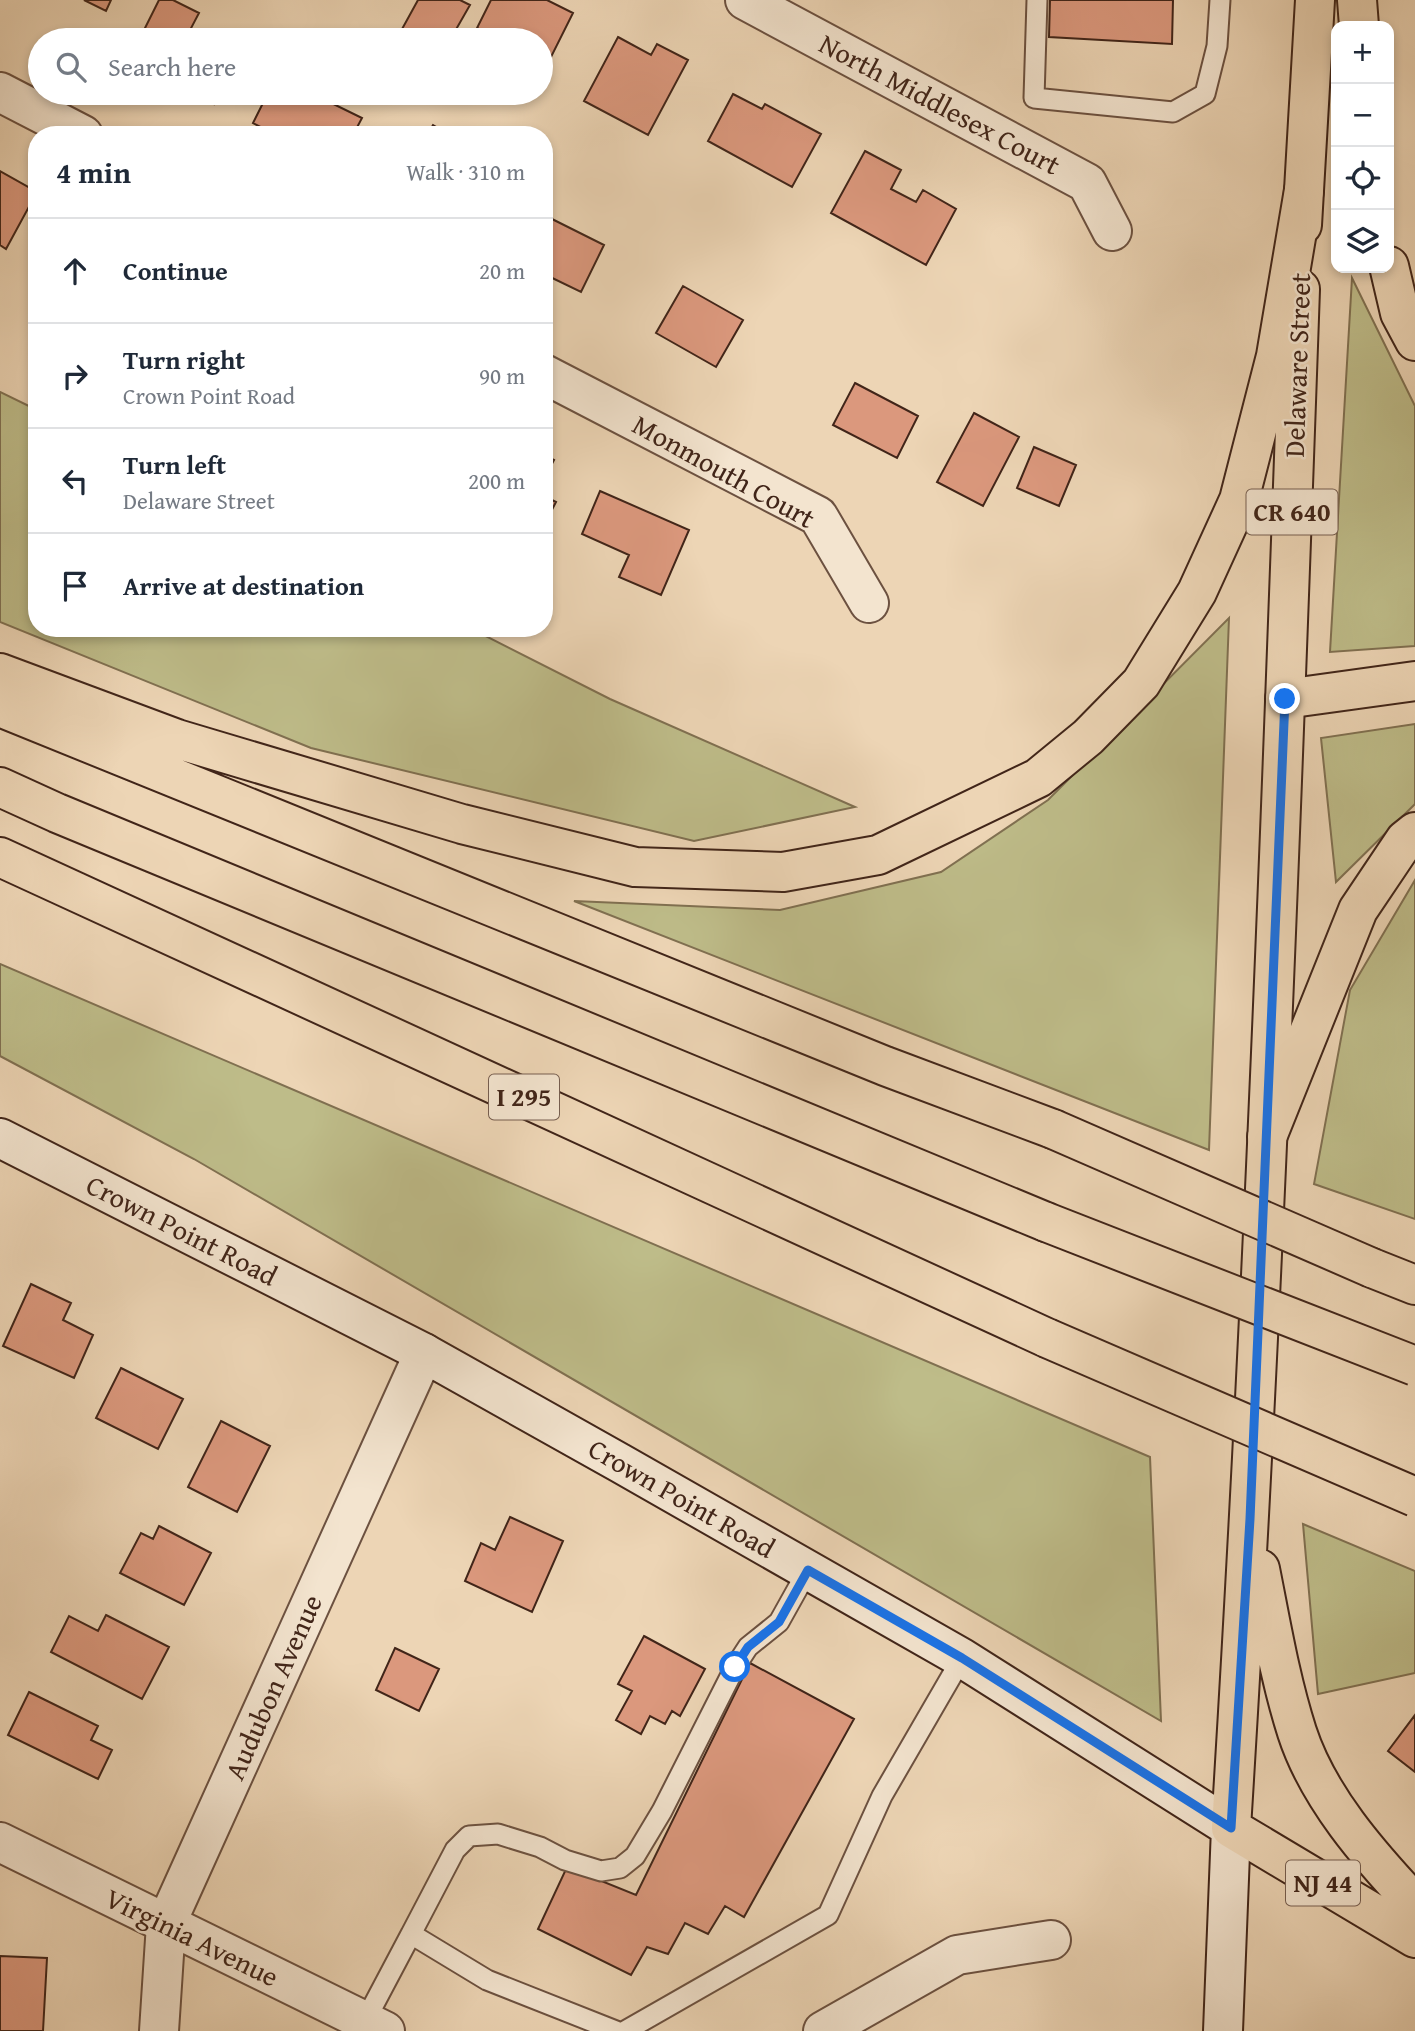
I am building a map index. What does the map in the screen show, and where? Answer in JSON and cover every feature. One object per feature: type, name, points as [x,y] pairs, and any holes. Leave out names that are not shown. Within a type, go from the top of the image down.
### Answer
[{"type":"main road","name":"Delaware Street","points":[[1231,1828],[1250,1519],[1304,190],[1315,0]]},
{"type":"main road","points":[[1357,0],[1359,21]]},
{"type":"main road","points":[[0,673],[190,743],[462,824],[635,867],[783,872],[878,855],[1038,778],[1087,737],[1141,683],[1197,592],[1239,500],[1276,356],[1304,190]]},
{"type":"main road","points":[[1391,273],[1400,313],[1415,341]]},
{"type":"main road","points":[[1285,699],[1415,681]]},
{"type":"main road","points":[[0,707],[885,1066],[1053,1129],[1415,1285]]},
{"type":"main road","points":[[0,787],[83,824],[1046,1222],[1415,1366]]},
{"type":"main road","points":[[1267,1137],[1358,910],[1405,840],[1415,832]]},
{"type":"main road","name":"I 295","points":[[0,857],[1047,1338],[1415,1497]]},
{"type":"main road","points":[[1371,1268],[1415,1270]]},
{"type":"main road","points":[[1250,1519],[1280,1667],[1298,1734],[1326,1793],[1373,1859],[1415,1904]]},
{"type":"main road","name":"Crown Point Road","points":[[1231,1828],[1415,1938]]},
{"type":"street","name":"North Middlesex Court","points":[[745,0],[1087,183],[1112,231]]},
{"type":"street","points":[[0,92],[66,126]]},
{"type":"street","name":"Monmouth Court","points":[[553,379],[818,516],[869,603]]},
{"type":"street","name":"Crown Point Road","points":[[0,1138],[424,1353],[962,1658],[1231,1828]]},
{"type":"street","name":"Audubon Avenue","points":[[159,2031],[166,1924],[424,1353]]},
{"type":"street","name":"Delaware Street","points":[[1223,2031],[1231,1828]]},
{"type":"street","name":"Virginia Avenue","points":[[0,1842],[375,2026]]},
{"type":"street","points":[[823,2031],[957,1955],[1051,1940]]},
{"type":"lane","points":[[1037,0],[1034,98],[1174,112],[1205,94],[1217,46],[1220,0]]},
{"type":"lane","points":[[375,2026],[411,1934],[455,1850],[469,1836],[498,1834],[601,1871],[620,1868],[635,1856],[662,1811],[741,1657],[748,1647],[779,1622],[808,1570]]},
{"type":"lane","points":[[625,2031],[828,1915],[882,1796],[962,1658]]},
{"type":"lane","points":[[411,1934],[487,1980],[616,2031]]},
{"type":"shaded area","points":[[1352,278],[1415,406],[1415,646],[1330,652]]},
{"type":"shaded area","points":[[0,392],[28,406],[28,633],[0,622]]},
{"type":"shaded area","points":[[1229,618],[1209,1150],[574,901],[780,910],[941,872],[1048,800]]},
{"type":"shaded area","points":[[37,637],[488,637],[610,699],[855,807],[694,841],[311,748]]},
{"type":"shaded area","points":[[1415,724],[1415,804],[1336,882],[1321,738]]},
{"type":"shaded area","points":[[1415,880],[1415,1219],[1314,1184],[1350,990]]},
{"type":"shaded area","points":[[0,964],[1150,1457],[1161,1721],[194,1159],[0,1056]]},
{"type":"shaded area","points":[[1303,1524],[1415,1571],[1415,1673],[1318,1694]]},
{"type":"building","points":[[84,0],[111,0],[106,11]]},
{"type":"building","points":[[159,0],[173,0],[199,13],[191,28],[145,28]]},
{"type":"building","points":[[418,0],[460,0],[470,5],[457,28],[403,28]]},
{"type":"building","points":[[491,0],[547,0],[573,13],[553,53],[553,28],[477,28]]},
{"type":"building","points":[[1050,0],[1173,0],[1172,44],[1049,37]]},
{"type":"building","points":[[618,37],[651,55],[657,44],[688,60],[648,135],[584,101]]},
{"type":"building","points":[[733,94],[762,109],[765,104],[821,134],[792,187],[708,141]]},
{"type":"building","points":[[262,105],[335,105],[362,118],[358,126],[259,126],[253,123]]},
{"type":"building","points":[[865,151],[901,170],[891,189],[916,202],[923,190],[956,209],[926,265],[831,213]]},
{"type":"building","points":[[0,171],[28,187],[28,209],[6,249],[0,245]]},
{"type":"building","points":[[553,220],[604,245],[581,292],[553,278]]},
{"type":"building","points":[[683,286],[743,320],[716,367],[656,333]]},
{"type":"building","points":[[855,383],[918,416],[897,458],[833,425]]},
{"type":"building","points":[[974,413],[1019,437],[983,506],[937,482]]},
{"type":"building","points":[[1034,447],[1076,465],[1059,506],[1017,488]]},
{"type":"building","points":[[600,491],[689,530],[661,595],[619,577],[629,555],[582,534]]},
{"type":"building","points":[[31,1284],[71,1303],[63,1320],[93,1335],[74,1378],[3,1346]]},
{"type":"building","points":[[121,1368],[183,1399],[158,1449],[96,1418]]},
{"type":"building","points":[[221,1421],[270,1446],[237,1512],[188,1487]]},
{"type":"building","points":[[510,1517],[563,1541],[532,1612],[465,1581],[481,1543],[495,1550]]},
{"type":"building","points":[[159,1526],[211,1553],[184,1605],[120,1573],[141,1533],[153,1539]]},
{"type":"building","points":[[106,1615],[169,1647],[142,1699],[51,1652],[69,1616],[98,1631]]},
{"type":"building","points":[[644,1636],[705,1669],[680,1716],[672,1711],[665,1724],[650,1716],[641,1734],[616,1720],[632,1691],[618,1684]]},
{"type":"building","points":[[395,1648],[439,1669],[419,1711],[376,1690]]},
{"type":"building","points":[[750,1663],[854,1719],[744,1917],[725,1906],[708,1934],[685,1923],[668,1954],[647,1947],[631,1975],[538,1929],[567,1867],[636,1895]]},
{"type":"building","points":[[29,1692],[98,1726],[91,1740],[112,1750],[98,1779],[8,1735]]},
{"type":"building","points":[[1415,1715],[1415,1772],[1388,1751]]},
{"type":"building","points":[[0,1956],[47,1958],[43,2031],[0,2031]]},
{"type":"route","points":[[735,1667],[748,1647],[779,1622],[808,1570],[962,1658],[1231,1828],[1250,1519],[1285,699]]}]
